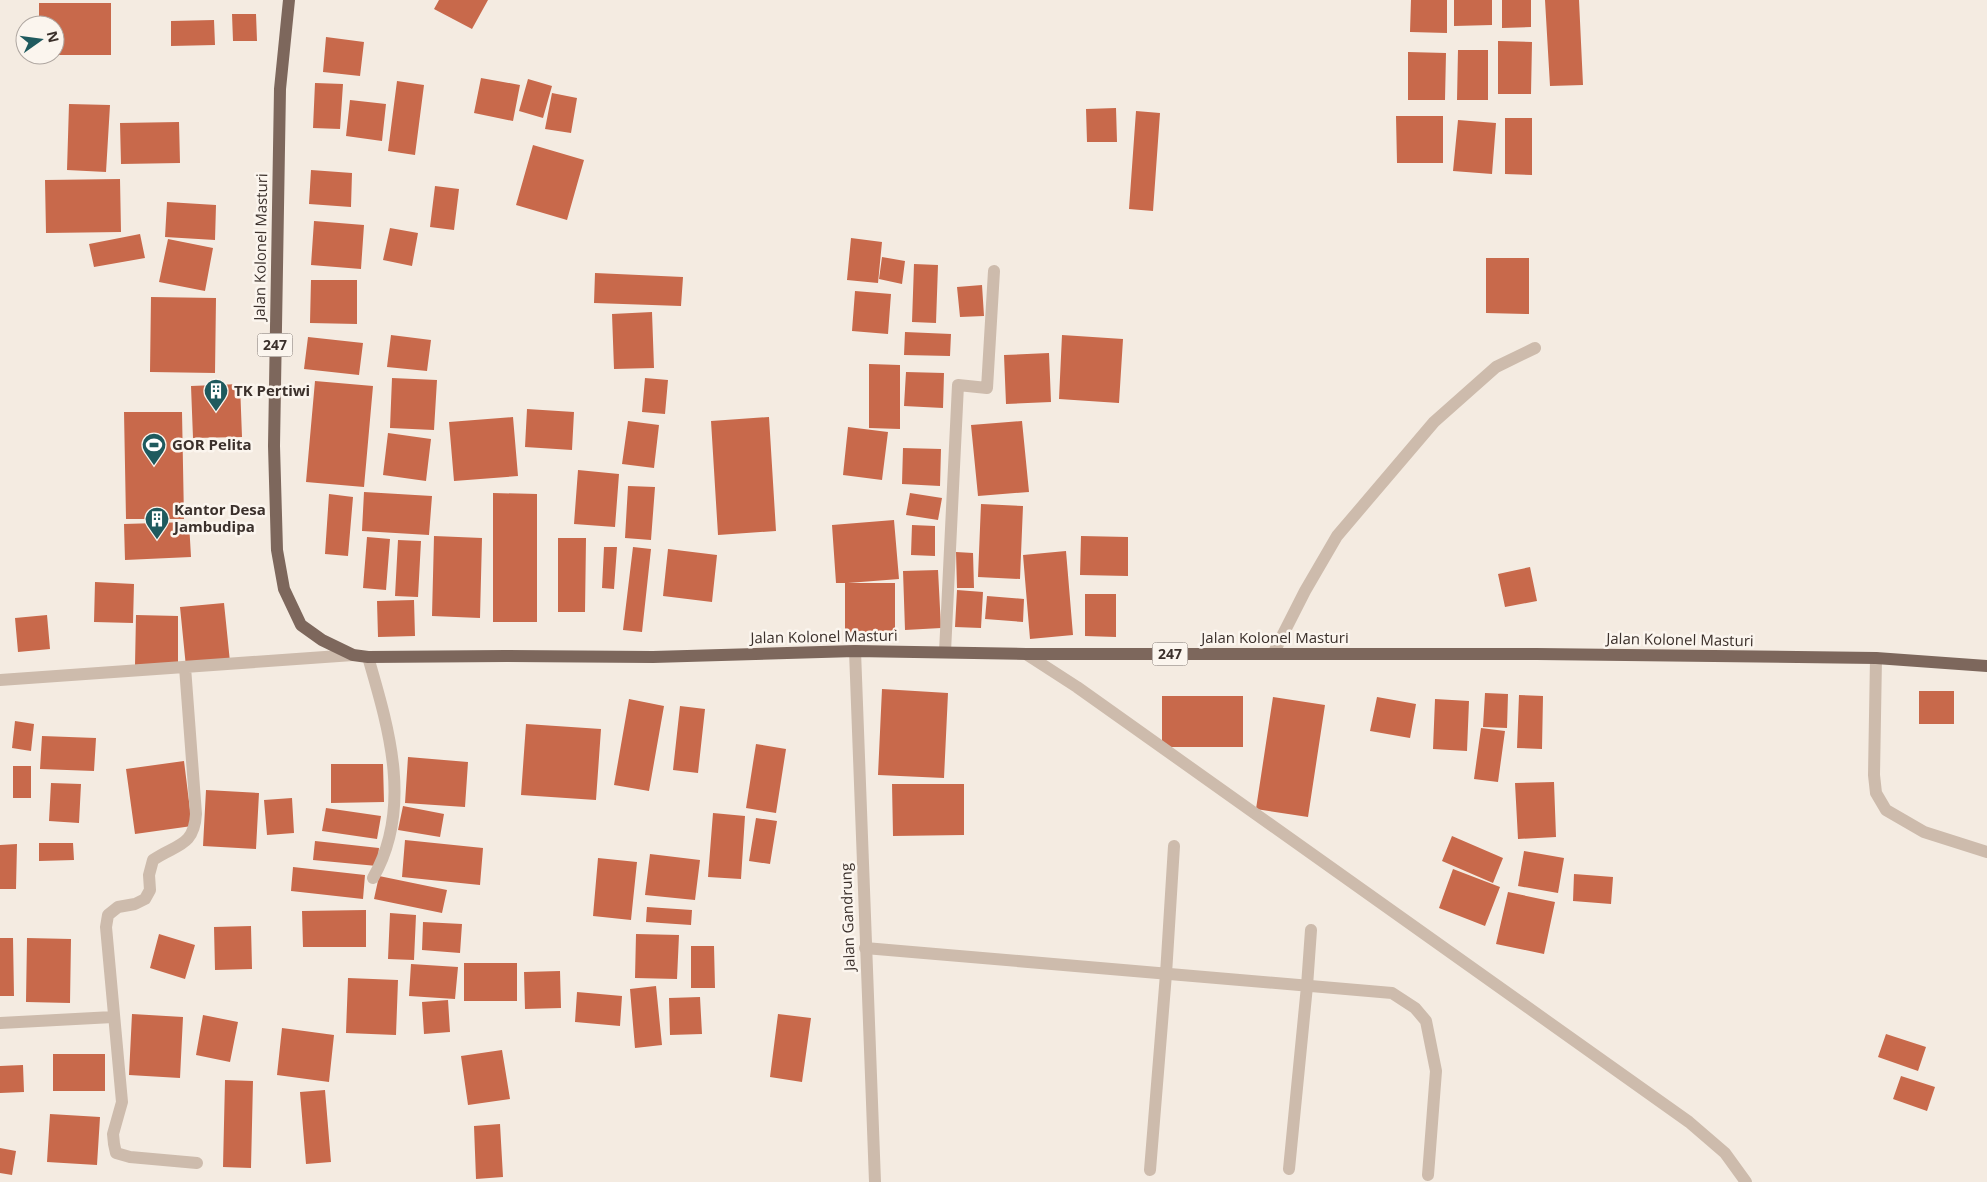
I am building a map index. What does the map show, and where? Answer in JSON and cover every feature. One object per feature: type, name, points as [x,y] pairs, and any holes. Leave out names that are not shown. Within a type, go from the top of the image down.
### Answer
[{"type":"main road","name":"Jalan Kolonel Masturi","points":[[289,0],[280,99],[274,446],[277,550],[284,589],[300,625],[322,640],[353,655],[368,657],[653,658],[855,651],[1026,654],[1876,658],[1987,666]]},
{"type":"street","points":[[946,652],[958,385],[987,388],[994,271]]},
{"type":"street","points":[[1273,654],[1305,591],[1337,536],[1434,422],[1496,367],[1535,348]]},
{"type":"street","name":"Jalan Gandrung","points":[[855,651],[875,1182]]},
{"type":"street","points":[[1026,654],[1093,698],[1689,1122],[1725,1153],[1746,1182]]},
{"type":"street","points":[[0,680],[353,655]]},
{"type":"street","points":[[368,657],[391,741],[396,793],[391,830],[382,863],[373,878]]},
{"type":"street","points":[[1876,658],[1874,775],[1876,793],[1886,810],[1924,832],[1987,852]]},
{"type":"street","points":[[185,667],[196,824],[192,834],[182,845],[164,852],[153,860],[149,875],[150,890],[145,899],[135,904],[118,907],[108,915],[106,926],[122,1102],[114,1134],[116,1153],[130,1157],[197,1163]]},
{"type":"street","points":[[1150,1170],[1174,846]]},
{"type":"street","points":[[1289,1169],[1308,986],[1311,930]]},
{"type":"street","points":[[865,948],[1392,994],[1416,1008],[1426,1022],[1436,1070],[1428,1176]]},
{"type":"street","points":[[0,1023],[113,1017]]},
{"type":"building","points":[[439,0],[488,0],[472,29],[434,9]]},
{"type":"building","points":[[1411,0],[1447,0],[1447,33],[1410,32]]},
{"type":"building","points":[[1454,0],[1492,0],[1492,25],[1454,26]]},
{"type":"building","points":[[1502,0],[1531,0],[1531,27],[1502,28]]},
{"type":"building","points":[[1545,0],[1579,0],[1583,85],[1550,86]]},
{"type":"building","points":[[39,3],[111,3],[111,55],[65,55],[65,15],[39,15]]},
{"type":"building","points":[[232,14],[256,14],[257,41],[233,41]]},
{"type":"building","points":[[214,20],[215,45],[171,46],[171,21]]},
{"type":"building","points":[[326,37],[364,42],[360,76],[323,72]]},
{"type":"building","points":[[1498,41],[1532,42],[1531,94],[1498,94]]},
{"type":"building","points":[[1458,50],[1488,50],[1488,100],[1457,100]]},
{"type":"building","points":[[1408,52],[1446,53],[1445,100],[1408,100]]},
{"type":"building","points":[[481,78],[520,85],[513,121],[474,113]]},
{"type":"building","points":[[528,79],[552,86],[543,118],[519,111]]},
{"type":"building","points":[[397,81],[424,85],[415,155],[388,151]]},
{"type":"building","points":[[315,83],[343,84],[340,129],[313,128]]},
{"type":"building","points":[[552,93],[577,98],[571,133],[545,129]]},
{"type":"building","points":[[350,100],[386,104],[382,141],[346,136]]},
{"type":"building","points":[[69,104],[110,105],[106,172],[67,170]]},
{"type":"building","points":[[1116,108],[1117,142],[1087,142],[1086,109]]},
{"type":"building","points":[[1136,111],[1160,113],[1153,211],[1129,209]]},
{"type":"building","points":[[1396,116],[1443,116],[1443,163],[1397,163]]},
{"type":"building","points":[[1505,118],[1532,118],[1532,175],[1505,174]]},
{"type":"building","points":[[1458,120],[1496,123],[1492,174],[1453,171]]},
{"type":"building","points":[[179,122],[180,163],[121,164],[120,123]]},
{"type":"building","points":[[533,145],[584,160],[567,220],[516,205]]},
{"type":"building","points":[[311,170],[352,173],[351,207],[309,204]]},
{"type":"building","points":[[120,179],[121,232],[46,233],[45,180]]},
{"type":"building","points":[[435,186],[459,189],[454,230],[430,227]]},
{"type":"building","points":[[167,202],[216,205],[215,240],[165,237]]},
{"type":"building","points":[[314,221],[364,225],[361,269],[311,265]]},
{"type":"building","points":[[390,228],[418,233],[412,266],[383,260]]},
{"type":"building","points":[[140,234],[145,258],[94,267],[89,244]]},
{"type":"building","points":[[851,238],[882,242],[878,283],[847,280]]},
{"type":"building","points":[[168,239],[213,248],[205,291],[159,282]]},
{"type":"building","points":[[882,257],[905,261],[902,284],[879,279]]},
{"type":"building","points":[[1486,258],[1529,258],[1529,314],[1486,313]]},
{"type":"building","points":[[914,264],[938,265],[936,323],[912,322]]},
{"type":"building","points":[[595,273],[683,277],[681,306],[594,303]]},
{"type":"building","points":[[311,280],[357,280],[357,324],[310,323]]},
{"type":"building","points":[[982,285],[984,316],[960,317],[957,287]]},
{"type":"building","points":[[855,291],[891,294],[888,334],[852,331]]},
{"type":"building","points":[[151,297],[216,298],[215,373],[150,372]]},
{"type":"building","points":[[652,312],[654,368],[614,369],[612,314]]},
{"type":"building","points":[[905,332],[951,334],[950,356],[904,355]]},
{"type":"building","points":[[391,335],[431,340],[427,371],[387,367]]},
{"type":"building","points":[[1062,335],[1123,339],[1119,403],[1059,399]]},
{"type":"building","points":[[308,337],[363,343],[359,375],[304,369]]},
{"type":"building","points":[[1049,353],[1051,402],[1006,404],[1004,355]]},
{"type":"building","points":[[869,364],[900,365],[900,429],[869,428]]},
{"type":"building","points":[[906,372],[944,373],[943,408],[904,406]]},
{"type":"building","points":[[392,378],[437,380],[434,430],[390,428]]},
{"type":"building","points":[[645,378],[668,380],[665,414],[642,412]]},
{"type":"building","points":[[315,381],[373,386],[364,487],[306,482]]},
{"type":"building","name":"TK Pertiwi","points":[[240,384],[242,437],[193,438],[191,386]]},
{"type":"building","points":[[527,409],[574,412],[572,450],[525,447]]},
{"type":"building","name":"GOR Pelita","points":[[124,412],[182,412],[184,519],[126,519]]},
{"type":"building","points":[[513,417],[518,476],[454,481],[449,422]]},
{"type":"building","points":[[769,417],[776,531],[718,535],[711,421]]},
{"type":"building","points":[[628,421],[659,425],[654,468],[622,464]]},
{"type":"building","points":[[1022,421],[1029,492],[978,496],[971,425]]},
{"type":"building","points":[[848,427],[888,432],[882,480],[843,475]]},
{"type":"building","points":[[388,433],[431,439],[426,481],[383,475]]},
{"type":"building","points":[[903,448],[941,449],[940,486],[902,484]]},
{"type":"building","points":[[578,470],[619,474],[615,527],[574,524]]},
{"type":"building","points":[[628,486],[655,487],[651,540],[625,538]]},
{"type":"building","points":[[364,492],[432,496],[429,535],[362,531]]},
{"type":"building","points":[[493,493],[537,494],[537,622],[493,622]]},
{"type":"building","points":[[910,493],[942,498],[938,520],[906,515]]},
{"type":"building","points":[[329,494],[353,497],[348,556],[325,554]]},
{"type":"building","points":[[981,504],[1023,506],[1020,579],[978,577]]},
{"type":"building","points":[[894,520],[899,579],[848,583],[895,583],[895,635],[845,635],[845,583],[836,583],[832,525]]},
{"type":"building","name":"Kantor Desa Jambudipa","points":[[189,522],[191,557],[125,560],[124,524]]},
{"type":"building","points":[[912,525],[935,526],[935,556],[911,555]]},
{"type":"building","points":[[434,536],[482,538],[480,618],[432,616]]},
{"type":"building","points":[[1081,536],[1128,537],[1128,576],[1080,575]]},
{"type":"building","points":[[367,537],[390,539],[386,590],[363,588]]},
{"type":"building","points":[[558,538],[586,538],[585,612],[558,612]]},
{"type":"building","points":[[398,540],[421,541],[418,597],[395,596]]},
{"type":"building","points":[[604,547],[617,547],[614,589],[602,588]]},
{"type":"building","points":[[633,547],[651,549],[642,632],[623,630]]},
{"type":"building","points":[[668,549],[717,555],[712,602],[663,596]]},
{"type":"building","points":[[1066,551],[1073,635],[1030,639],[1023,555]]},
{"type":"building","points":[[956,552],[973,553],[974,588],[957,588]]},
{"type":"building","points":[[1530,567],[1537,601],[1505,607],[1498,574]]},
{"type":"building","points":[[938,570],[941,628],[905,630],[903,571]]},
{"type":"building","points":[[95,582],[134,584],[133,623],[94,622]]},
{"type":"building","points":[[957,590],[983,592],[981,628],[955,627]]},
{"type":"building","points":[[1085,594],[1116,594],[1116,637],[1085,636]]},
{"type":"building","points":[[987,596],[1024,599],[1023,622],[985,619]]},
{"type":"building","points":[[414,600],[415,636],[378,637],[377,601]]},
{"type":"building","points":[[224,603],[230,662],[186,667],[180,607]]},
{"type":"building","points":[[47,615],[50,649],[18,652],[15,618]]},
{"type":"building","points":[[136,615],[178,616],[178,666],[135,665]]},
{"type":"building","points":[[882,689],[948,693],[944,778],[878,775]]},
{"type":"building","points":[[1919,691],[1954,691],[1954,724],[1919,724]]},
{"type":"building","points":[[1485,693],[1508,694],[1507,728],[1483,727]]},
{"type":"building","points":[[1519,695],[1543,696],[1542,749],[1517,748]]},
{"type":"building","points":[[1162,696],[1243,696],[1243,747],[1162,747]]},
{"type":"building","points":[[1273,697],[1325,705],[1308,817],[1256,809]]},
{"type":"building","points":[[1377,697],[1416,704],[1410,738],[1370,731]]},
{"type":"building","points":[[629,699],[664,706],[649,791],[614,785]]},
{"type":"building","points":[[1435,699],[1469,701],[1467,751],[1433,749]]},
{"type":"building","points":[[680,706],[705,709],[698,773],[673,770]]},
{"type":"building","points":[[15,721],[34,724],[31,751],[12,748]]},
{"type":"building","points":[[526,724],[601,729],[596,800],[521,795]]},
{"type":"building","points":[[1481,728],[1505,731],[1498,782],[1474,779]]},
{"type":"building","points":[[42,736],[96,738],[94,771],[40,769]]},
{"type":"building","points":[[756,744],[786,749],[776,813],[746,808]]},
{"type":"building","points":[[408,757],[468,762],[465,807],[405,803]]},
{"type":"building","points":[[184,761],[192,826],[135,834],[126,769]]},
{"type":"building","points":[[331,764],[383,764],[384,802],[331,803]]},
{"type":"building","points":[[13,766],[31,766],[31,798],[13,798]]},
{"type":"building","points":[[1554,782],[1556,837],[1518,839],[1515,783]]},
{"type":"building","points":[[51,783],[81,784],[79,823],[49,821]]},
{"type":"building","points":[[892,784],[964,784],[964,835],[893,836]]},
{"type":"building","points":[[206,790],[259,793],[256,849],[203,846]]},
{"type":"building","points":[[292,798],[294,833],[267,835],[264,800]]},
{"type":"building","points":[[403,806],[444,814],[440,837],[398,830]]},
{"type":"building","points":[[326,808],[381,816],[377,839],[322,831]]},
{"type":"building","points":[[713,813],[745,816],[741,879],[708,877]]},
{"type":"building","points":[[756,818],[777,821],[770,864],[749,861]]},
{"type":"building","points":[[1452,836],[1503,858],[1493,883],[1442,861]]},
{"type":"building","points":[[405,840],[483,848],[480,885],[402,877]]},
{"type":"building","points":[[315,841],[379,848],[377,866],[313,860]]},
{"type":"building","points":[[39,843],[73,843],[74,860],[39,861]]},
{"type":"building","points":[[17,844],[16,889],[0,889],[0,845]]},
{"type":"building","points":[[1524,851],[1564,858],[1558,893],[1518,886]]},
{"type":"building","points":[[650,854],[700,860],[695,900],[645,895]]},
{"type":"building","points":[[598,858],[637,862],[631,920],[593,916]]},
{"type":"building","points":[[293,867],[365,875],[363,899],[291,891]]},
{"type":"building","points":[[1453,869],[1500,887],[1485,926],[1439,908]]},
{"type":"building","points":[[1574,874],[1613,877],[1611,904],[1573,901]]},
{"type":"building","points":[[379,876],[447,890],[442,913],[374,899]]},
{"type":"building","points":[[1508,892],[1555,902],[1544,954],[1496,944]]},
{"type":"building","points":[[647,907],[692,910],[691,925],[646,922]]},
{"type":"building","points":[[366,910],[366,947],[303,947],[302,911]]},
{"type":"building","points":[[390,913],[416,915],[414,960],[388,959]]},
{"type":"building","points":[[423,922],[462,924],[460,953],[422,950]]},
{"type":"building","points":[[251,926],[252,969],[215,970],[214,927]]},
{"type":"building","points":[[159,934],[195,945],[185,979],[150,968]]},
{"type":"building","points":[[636,934],[679,935],[677,979],[635,978]]},
{"type":"building","points":[[0,938],[13,938],[14,996],[0,996]]},
{"type":"building","points":[[27,938],[71,939],[70,1003],[26,1002]]},
{"type":"building","points":[[691,946],[714,946],[715,988],[691,988]]},
{"type":"building","points":[[464,963],[517,963],[517,1001],[464,1001]]},
{"type":"building","points":[[411,964],[458,967],[455,999],[409,996]]},
{"type":"building","points":[[560,971],[561,1008],[525,1009],[524,972]]},
{"type":"building","points":[[348,978],[398,980],[396,1035],[346,1033]]},
{"type":"building","points":[[656,986],[662,1045],[635,1048],[630,989]]},
{"type":"building","points":[[577,992],[622,996],[620,1026],[575,1022]]},
{"type":"building","points":[[700,997],[702,1034],[670,1035],[669,998]]},
{"type":"building","points":[[448,1000],[450,1032],[424,1034],[422,1002]]},
{"type":"building","points":[[132,1014],[183,1017],[180,1078],[129,1075]]},
{"type":"building","points":[[778,1014],[811,1018],[802,1082],[770,1077]]},
{"type":"building","points":[[203,1015],[238,1022],[230,1062],[196,1055]]},
{"type":"building","points":[[282,1028],[334,1035],[329,1082],[277,1075]]},
{"type":"building","points":[[1886,1034],[1926,1047],[1918,1071],[1878,1057]]},
{"type":"building","points":[[502,1050],[510,1099],[468,1105],[461,1056]]},
{"type":"building","points":[[53,1054],[105,1054],[105,1091],[53,1091]]},
{"type":"building","points":[[23,1065],[24,1092],[0,1093],[0,1066]]},
{"type":"building","points":[[1901,1076],[1935,1087],[1927,1111],[1893,1099]]},
{"type":"building","points":[[225,1080],[253,1081],[251,1168],[223,1167]]},
{"type":"building","points":[[325,1090],[331,1162],[306,1164],[300,1092]]},
{"type":"building","points":[[50,1114],[100,1117],[97,1165],[47,1162]]},
{"type":"building","points":[[500,1124],[503,1177],[476,1179],[474,1126]]},
{"type":"building","points":[[0,1148],[16,1151],[12,1175],[0,1173]]},
{"type":"place","name":"TK Pertiwi","points":[[216,412]]},
{"type":"place","name":"GOR Pelita","points":[[154,466]]},
{"type":"place","name":"Kantor Desa Jambudipa","points":[[157,540]]}]
